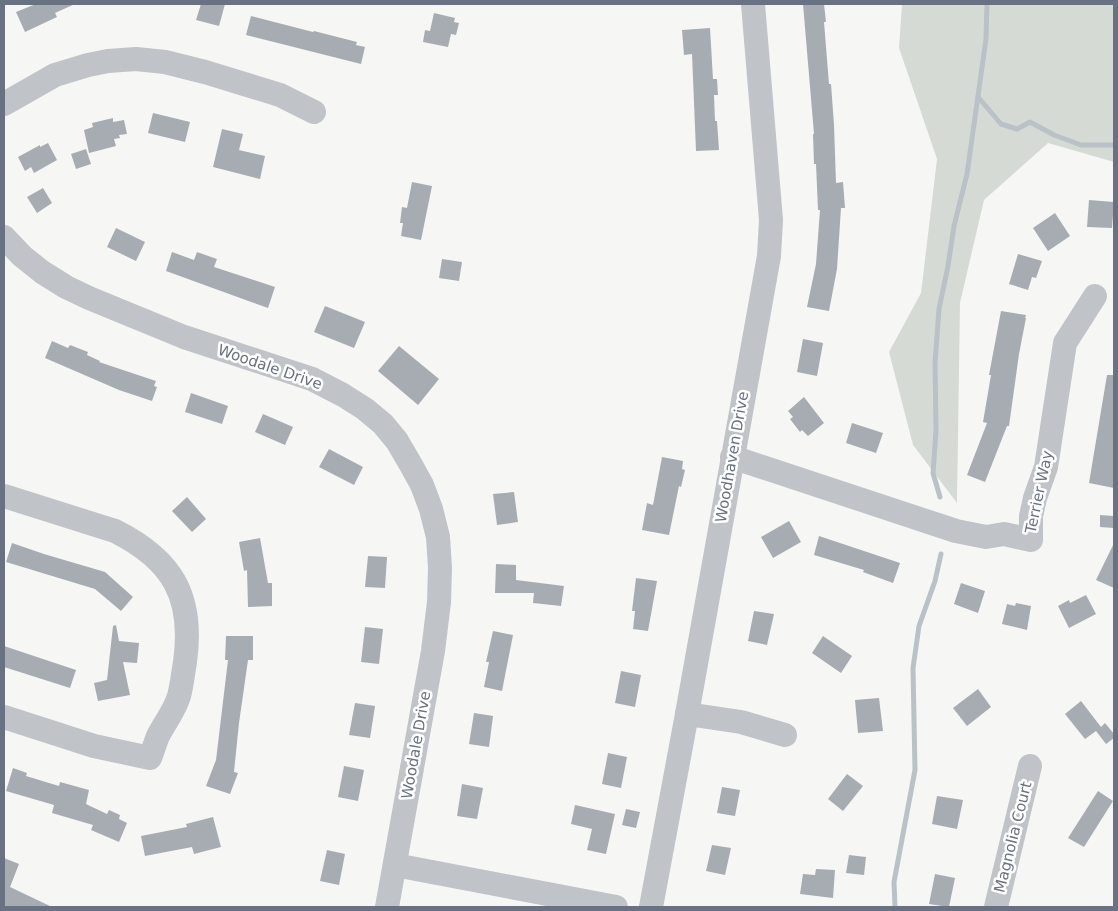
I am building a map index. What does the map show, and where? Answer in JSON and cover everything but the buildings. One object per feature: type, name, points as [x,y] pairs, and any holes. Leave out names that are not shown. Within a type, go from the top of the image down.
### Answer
[{"type":"street","name":"Woodhaven Drive","points":[[651,907],[769,256],[771,220],[754,4]]},
{"type":"street","points":[[4,104],[55,74],[108,61],[136,59],[165,62],[205,72],[280,96],[314,112]]},
{"type":"street","name":"Woodale Drive","points":[[4,237],[22,256],[42,272],[66,287],[89,298],[184,337],[312,379],[343,395],[365,409],[397,441],[422,485],[431,509],[438,537],[440,568],[439,602],[433,651],[387,907]]},
{"type":"street","name":"Terrier Way","points":[[732,457],[956,532],[986,537],[1004,534],[1031,540],[1031,516],[1046,468],[1065,343],[1095,296]]},
{"type":"street","points":[[4,496],[115,531],[144,548],[168,572],[176,583],[182,599],[186,625],[186,652],[180,694],[150,758],[94,746],[4,717]]},
{"type":"street","points":[[687,714],[741,722],[786,735]]},
{"type":"street","name":"Magnolia Court","points":[[996,907],[1030,766]]},
{"type":"street","points":[[395,865],[616,907]]},
{"type":"shaded area","points":[[902,4],[1114,4],[1114,162],[1048,143],[984,200],[960,303],[957,503],[913,445],[889,352],[921,293],[937,159],[899,48]]},
{"type":"waterway","points":[[940,497],[933,473],[936,431],[935,363],[939,309],[954,226],[967,174],[986,39],[987,4]]},
{"type":"waterway","points":[[978,97],[1001,124],[1017,129],[1030,122],[1054,135],[1081,145],[1114,145]]},
{"type":"waterway","points":[[895,907],[894,882],[915,770],[913,668],[919,626],[935,581],[941,554]]}]
